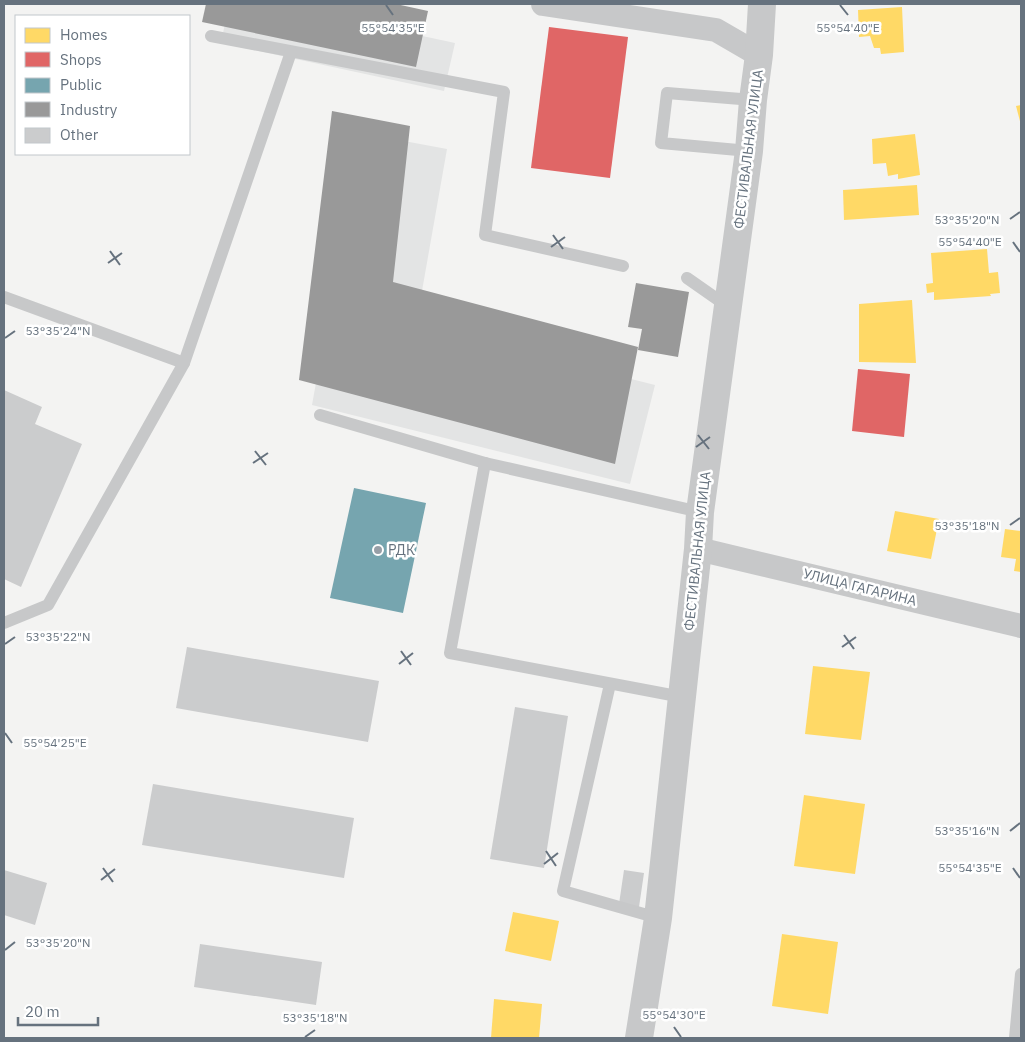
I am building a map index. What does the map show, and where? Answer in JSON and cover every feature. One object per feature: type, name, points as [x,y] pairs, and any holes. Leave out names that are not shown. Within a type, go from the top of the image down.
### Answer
[{"type":"street","points":[[543,4],[716,30],[759,55]]},
{"type":"street","name":"ФЕСТИВАЛЬНАЯ УЛИЦА","points":[[639,1038],[658,918],[698,549],[700,512],[727,306],[750,151],[762,4]]},
{"type":"street","name":"УЛИЦА ГАГАРИНА","points":[[698,549],[1021,626]]},
{"type":"lane","points":[[210,36],[504,92],[485,235],[623,266]]},
{"type":"lane","points":[[4,623],[48,605],[184,363],[291,52]]},
{"type":"lane","points":[[750,151],[661,143],[667,92],[753,100]]},
{"type":"lane","points":[[687,278],[727,306]]},
{"type":"lane","points":[[4,297],[184,363]]},
{"type":"lane","points":[[320,415],[485,463],[700,512]]},
{"type":"lane","points":[[485,463],[450,654],[682,697]]},
{"type":"lane","points":[[610,684],[563,891],[658,918]]},
{"type":"lane","points":[[1015,1038],[1021,974]]},
{"type":"shaded area","points":[[229,4],[273,4],[455,43],[444,91],[221,43]]},
{"type":"shaded area","points":[[361,133],[447,149],[416,325],[655,385],[630,484],[312,405]]},
{"type":"building: Homes","points":[[902,7],[904,52],[881,54],[880,48],[874,48],[870,36],[859,37],[858,10]]},
{"type":"building: Homes","points":[[1021,105],[1021,125],[1016,106]]},
{"type":"building: Homes","points":[[915,134],[920,175],[898,179],[898,174],[888,176],[886,163],[873,164],[872,139]]},
{"type":"building: Homes","points":[[917,185],[919,215],[844,220],[843,190]]},
{"type":"building: Homes","points":[[987,249],[989,273],[998,272],[1000,293],[990,294],[991,296],[934,300],[934,292],[927,293],[926,284],[933,283],[931,253]]},
{"type":"building: Homes","points":[[912,300],[916,363],[859,362],[859,304]]},
{"type":"building: Homes","points":[[895,511],[939,519],[931,559],[887,551]]},
{"type":"building: Homes","points":[[1005,529],[1021,531],[1021,572],[1014,571],[1016,559],[1001,557]]},
{"type":"building: Homes","points":[[813,666],[870,672],[861,740],[805,734]]},
{"type":"building: Homes","points":[[804,795],[865,804],[855,874],[794,866]]},
{"type":"building: Homes","points":[[513,912],[559,921],[551,961],[505,951]]},
{"type":"building: Homes","points":[[782,934],[838,942],[828,1014],[772,1006]]},
{"type":"building: Homes","points":[[494,999],[542,1004],[539,1038],[491,1038]]},
{"type":"building: Shops","points":[[549,27],[628,37],[610,178],[531,168]]},
{"type":"building: Shops","points":[[858,369],[910,374],[904,437],[852,431]]},
{"type":"building: Public","name":"РДК","points":[[354,488],[426,503],[403,613],[330,598]]},
{"type":"building: Industry","points":[[206,4],[396,4],[428,11],[416,67],[202,22]]},
{"type":"building: Industry","points":[[332,111],[410,126],[393,282],[638,347],[615,464],[299,380]]},
{"type":"building: Industry","points":[[636,283],[689,292],[678,357],[638,350],[642,329],[628,327]]},
{"type":"building: Other","points":[[4,390],[42,407],[35,424],[82,444],[21,587],[4,579]]},
{"type":"building: Other","points":[[187,647],[379,681],[368,742],[176,708]]},
{"type":"building: Other","points":[[515,707],[568,716],[544,868],[490,859]]},
{"type":"building: Other","points":[[153,784],[354,818],[344,878],[142,845]]},
{"type":"building: Other","points":[[4,870],[47,883],[35,925],[4,915]]},
{"type":"building: Other","points":[[624,870],[644,873],[639,907],[619,904]]},
{"type":"building: Other","points":[[200,944],[322,962],[316,1005],[194,987]]},
{"type":"place","name":"РДК","points":[[378,550]]}]
